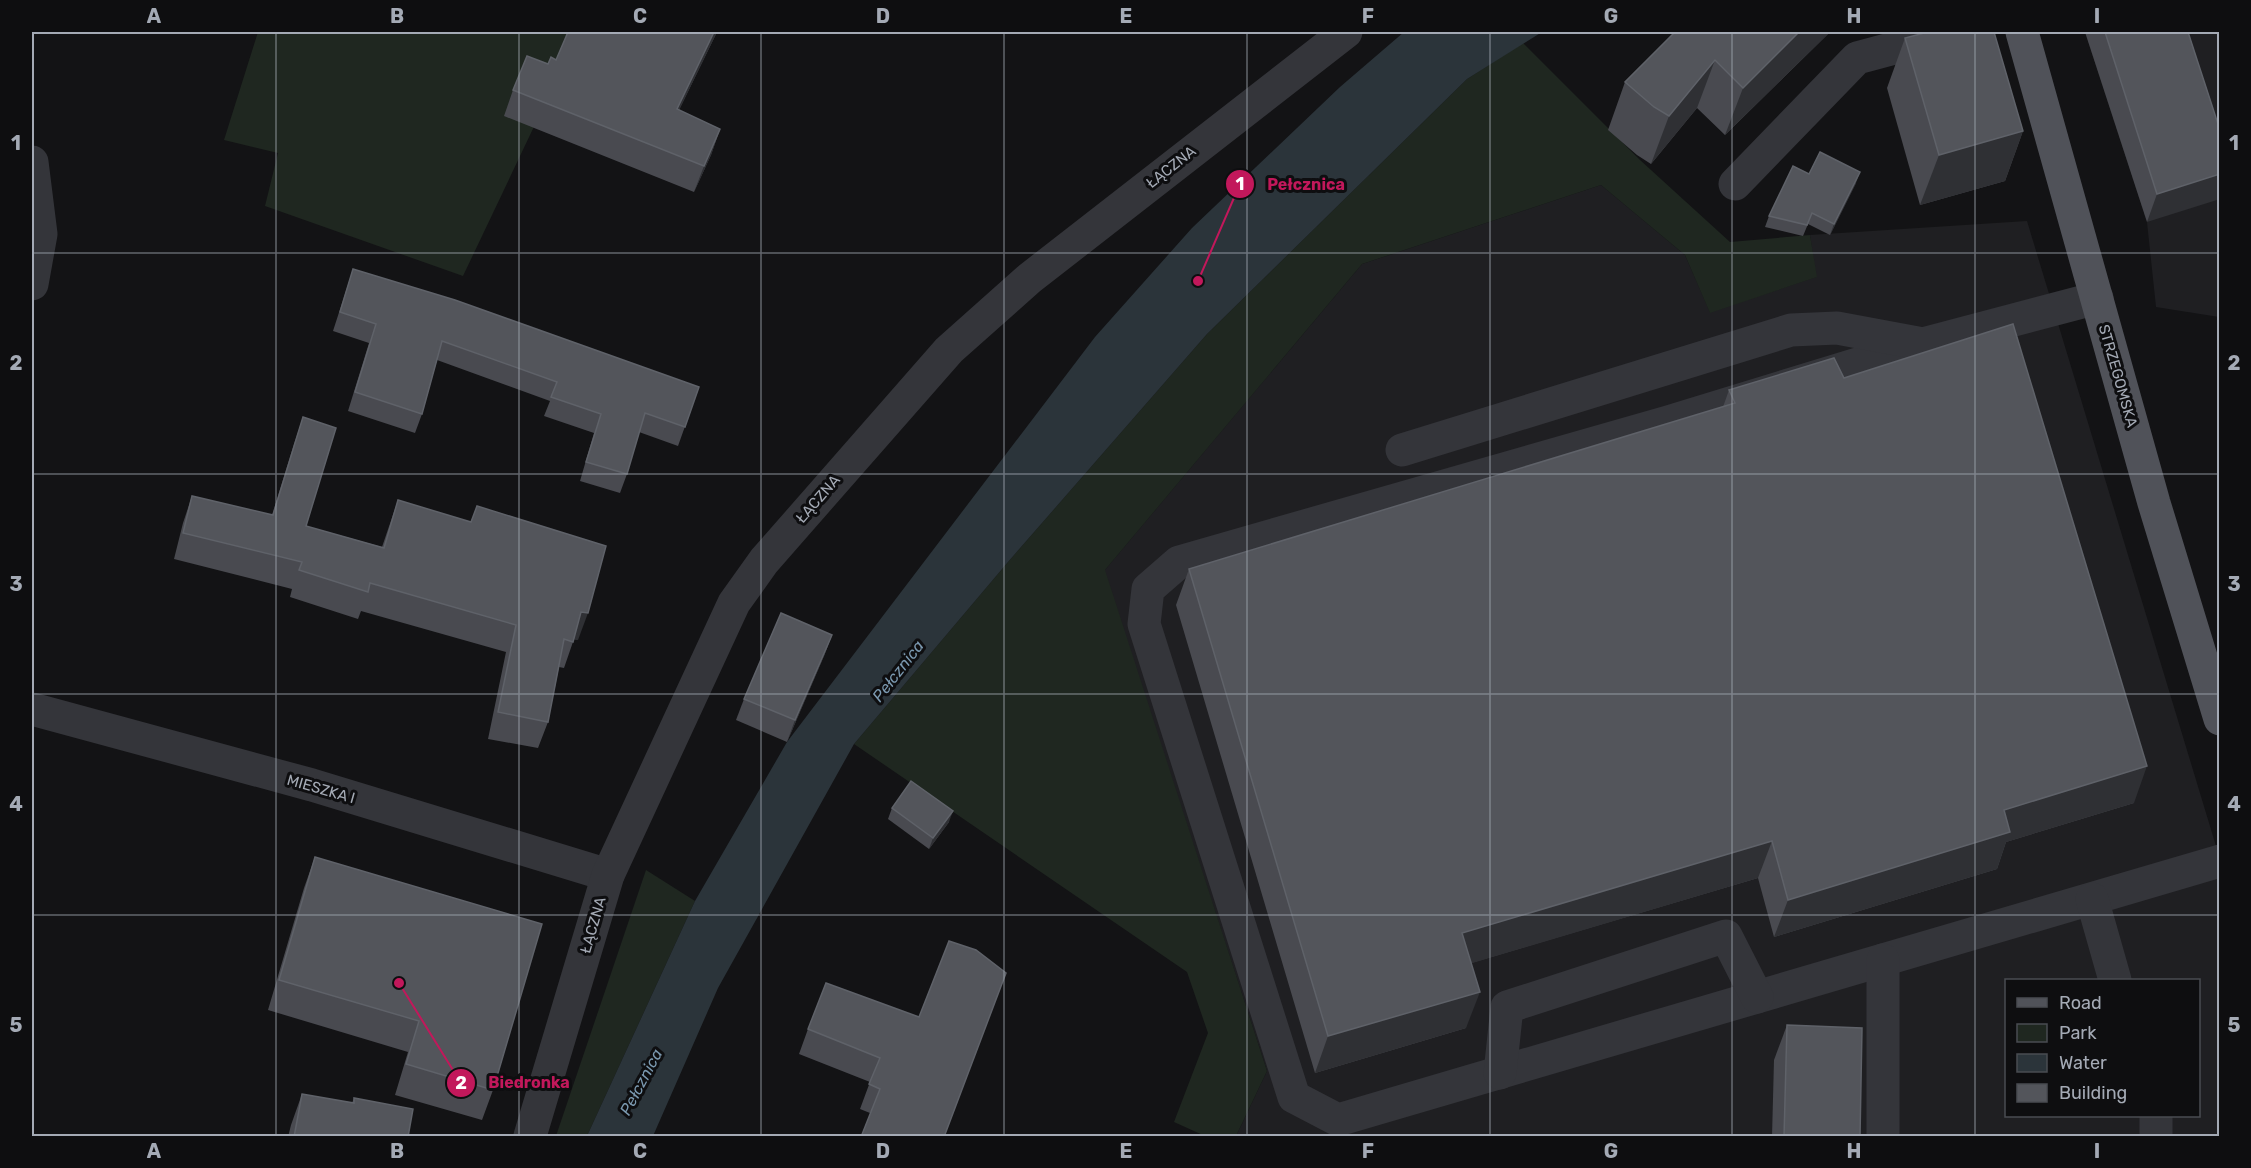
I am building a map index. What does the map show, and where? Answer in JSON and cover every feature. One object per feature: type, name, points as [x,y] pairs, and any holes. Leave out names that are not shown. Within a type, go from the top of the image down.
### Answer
[{"type":"main road","name":"STRZEGOMSKA","points":[[2022,32],[2157,515],[2220,719]]},
{"type":"street","name":"ŁĄCZNA","points":[[530,1137],[608,875],[734,603],[764,561],[949,350],[1030,278],[1346,32]]},
{"type":"street","points":[[1735,184],[1857,58],[1954,32]]},
{"type":"street","points":[[32,162],[41,234],[32,284]]},
{"type":"street","points":[[2097,298],[1923,344],[1656,425],[1179,562],[1148,589],[1144,624],[1294,1097],[1338,1120],[2220,861]]},
{"type":"street","points":[[1402,450],[1791,330],[1837,328],[1923,344]]},
{"type":"street","name":"MIESZKA I","points":[[32,710],[312,785],[608,875]]},
{"type":"street","points":[[2091,899],[2114,979]]},
{"type":"street","points":[[1500,1073],[1507,1007],[1726,936],[1756,997]]},
{"type":"street","points":[[1882,1137],[1883,960]]},
{"type":"street","points":[[2156,1117],[2156,1137]]},
{"type":"shaded area","points":[[2085,32],[2219,32],[2219,317],[2156,307],[2147,222]]},
{"type":"shaded area","points":[[1601,185],[1685,255],[1710,312],[1816,277],[1810,235],[2027,221],[2219,856],[2219,1136],[1236,1136],[1267,1071],[1104,571],[1362,264]]},
{"type":"green space","points":[[258,32],[579,32],[463,276],[265,206],[278,153],[224,140]]},
{"type":"green space","points":[[1523,43],[1640,160],[1730,242],[1810,235],[1817,277],[1710,313],[1685,255],[1601,185],[1362,264],[1105,570],[1267,1071],[1236,1136],[1205,1136],[1174,1122],[1208,1033],[1187,972],[854,744],[1008,562],[1207,334],[1467,79]]},
{"type":"green space","points":[[646,870],[695,901],[587,1136],[556,1136]]},
{"type":"water","points":[[1404,32],[1542,32],[1467,79],[1207,334],[1008,562],[854,744],[718,988],[653,1136],[587,1136],[695,901],[787,742],[1095,337],[1192,228],[1340,87]]},
{"type":"building","points":[[568,32],[714,32],[677,109],[720,129],[704,166],[513,90],[527,56],[548,64],[551,57],[556,60]]},
{"type":"building","points":[[1675,32],[1799,32],[1743,88],[1715,60],[1669,116],[1654,107],[1625,82]]},
{"type":"building","points":[[1928,32],[1994,32],[2023,131],[1939,155],[1905,38]]},
{"type":"building","points":[[2105,32],[2188,32],[2220,130],[2220,174],[2157,194]]},
{"type":"building","points":[[1820,152],[1860,172],[1834,224],[1812,213],[1807,225],[1769,216],[1793,166],[1809,174]]},
{"type":"building","points":[[353,269],[455,300],[699,387],[685,427],[645,413],[627,474],[586,462],[601,414],[551,397],[557,382],[442,341],[422,414],[355,392],[376,324],[340,312]]},
{"type":"building","points":[[2013,324],[2147,766],[2004,810],[2010,832],[1788,900],[1772,841],[1462,933],[1480,992],[1328,1036],[1189,569],[1735,403],[1729,390],[1834,358],[1844,378]]},
{"type":"building","points":[[303,417],[336,428],[306,526],[384,548],[398,500],[471,522],[477,506],[606,546],[588,613],[581,612],[573,642],[564,639],[548,722],[498,712],[516,625],[370,583],[368,592],[299,570],[302,562],[183,533],[192,496],[273,515]]},
{"type":"building","points":[[781,613],[832,635],[795,720],[744,699]]},
{"type":"building","points":[[911,781],[953,811],[933,838],[892,808]]},
{"type":"building","points":[[315,857],[542,924],[493,1090],[406,1064],[419,1021],[279,980]]},
{"type":"building","points":[[949,941],[976,950],[1006,973],[944,1137],[861,1137],[880,1089],[869,1084],[880,1058],[808,1029],[826,983],[919,1017]]},
{"type":"building","points":[[1787,1025],[1862,1028],[1860,1137],[1784,1137]]},
{"type":"building","points":[[302,1094],[354,1103],[354,1098],[413,1109],[408,1137],[294,1137]]},
{"type":"place","name":"Pełcznica","points":[[1198,281]]},
{"type":"place","name":"Biedronka","points":[[399,983]]}]
